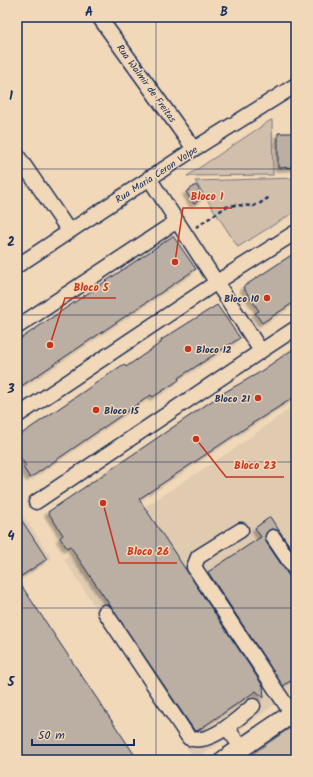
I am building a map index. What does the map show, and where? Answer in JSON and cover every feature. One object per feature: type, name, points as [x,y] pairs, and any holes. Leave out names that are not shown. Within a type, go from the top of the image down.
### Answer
[{"type":"main road","points":[[224,760],[294,712]]},
{"type":"street","name":"Rua Walmir de Freitas","points":[[98,17],[194,149]]},
{"type":"street","name":"Rua Maria Ceron Volpe","points":[[17,266],[149,178],[296,85]]},
{"type":"street","points":[[17,154],[69,230]]},
{"type":"street","points":[[149,178],[261,351]]},
{"type":"street","points":[[17,326],[177,220]]},
{"type":"street","points":[[17,416],[217,282],[296,232]]},
{"type":"street","points":[[36,502],[296,328]]},
{"type":"street","points":[[241,530],[198,557],[194,568],[294,712]]},
{"type":"street","points":[[273,537],[296,571]]},
{"type":"street","points":[[105,612],[189,738],[201,740],[227,728],[253,706]]},
{"type":"street","points":[[227,728],[242,748]]},
{"type":"path","points":[[186,234],[226,207],[235,205],[253,206],[271,196]]},
{"type":"shaded area","points":[[271,120],[273,175],[187,176]]},
{"type":"shaded area","points":[[296,178],[296,211],[238,247],[195,181]]},
{"type":"shaded area","points":[[296,404],[296,690],[195,760],[64,559],[234,449]]},
{"type":"shaded area","points":[[17,506],[52,559],[17,582]]},
{"type":"shaded area","points":[[296,724],[296,750],[283,760],[244,760]]},
{"type":"building","points":[[278,133],[296,133],[296,167],[278,168]]},
{"type":"building","points":[[196,185],[204,197],[194,204],[186,192]]},
{"type":"building","points":[[173,236],[196,269],[17,389],[17,341]]},
{"type":"building","points":[[296,252],[296,301],[262,323],[255,313],[259,311],[243,287]]},
{"type":"building","points":[[217,305],[240,338],[178,378],[179,380],[153,397],[151,395],[30,478],[23,467],[26,466],[17,452],[17,437],[124,364],[126,367],[162,342],[161,340]]},
{"type":"building","points":[[296,347],[296,396],[139,499],[263,686],[264,698],[256,691],[197,731],[194,730],[70,546],[67,548],[60,538],[63,535],[48,512],[225,392],[257,374]]},
{"type":"building","points":[[17,513],[47,559],[17,579]]},
{"type":"building","points":[[270,517],[296,555],[277,530],[272,529],[266,533],[266,542],[289,576],[296,579],[296,677],[283,686],[208,572],[261,537],[255,528]]},
{"type":"building","points":[[17,579],[138,760],[17,760]]},
{"type":"place","name":"Bloco 1","points":[[175,262]]},
{"type":"place","name":"Bloco 10","points":[[267,298]]},
{"type":"place","name":"Bloco 5","points":[[50,345]]},
{"type":"place","name":"Bloco 12","points":[[188,349]]},
{"type":"place","name":"Bloco 21","points":[[258,398]]},
{"type":"place","name":"Bloco 15","points":[[96,410]]},
{"type":"place","name":"Bloco 23","points":[[196,439]]},
{"type":"place","name":"Bloco 26","points":[[103,503]]}]
